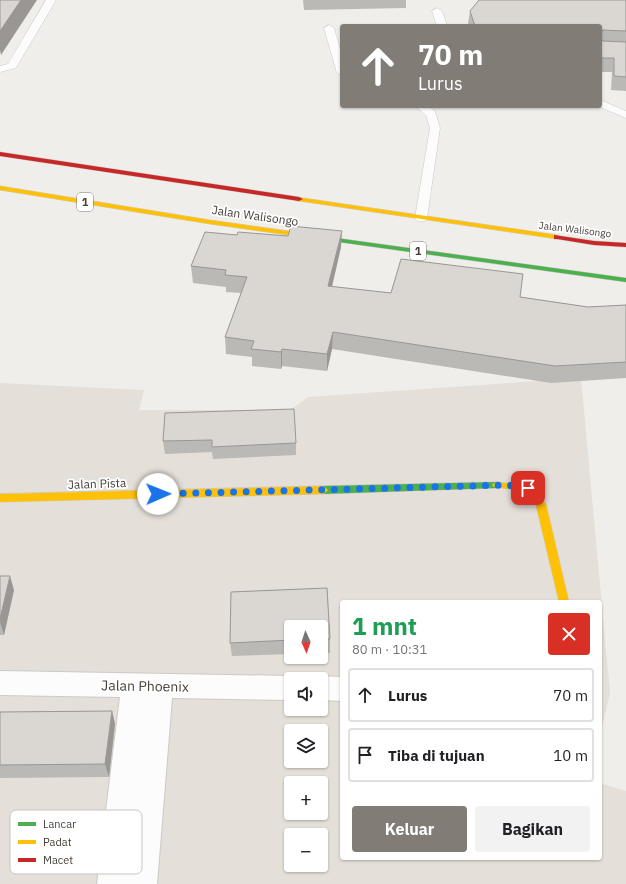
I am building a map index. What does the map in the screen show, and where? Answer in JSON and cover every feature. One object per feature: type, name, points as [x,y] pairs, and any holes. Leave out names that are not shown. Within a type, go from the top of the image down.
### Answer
[{"type":"main road","name":"Jalan Walisongo","points":[[0,154],[225,192],[594,243],[626,245]]},
{"type":"main road","name":"Jalan Walisongo","points":[[0,188],[626,280]]},
{"type":"main road","name":"Jalan Pista","points":[[0,498],[507,485],[528,488],[542,504],[564,600]]},
{"type":"street","name":"Jalan Phoenix","points":[[0,683],[284,688]]},
{"type":"street","points":[[125,810],[148,686]]},
{"type":"street","points":[[142,884],[148,686]]},
{"type":"street","points":[[328,688],[340,689]]},
{"type":"street","points":[[112,884],[114,874]]},
{"type":"lane","points":[[0,70],[12,66],[51,0]]},
{"type":"lane","points":[[438,11],[441,24]]},
{"type":"lane","points":[[329,28],[340,66]]},
{"type":"lane","points":[[602,104],[626,115]]},
{"type":"lane","points":[[421,218],[435,128],[431,113],[423,108]]},
{"type":"shaded area","points":[[581,378],[601,600],[340,600],[340,860],[602,860],[602,784],[626,791],[626,884],[0,884],[0,383],[144,390],[139,410],[290,410],[308,397]]},
{"type":"shaded area","points":[[602,606],[610,693],[602,727]]},
{"type":"building","points":[[0,0],[21,0],[0,31]]},
{"type":"building","points":[[479,0],[626,0],[626,31],[602,30],[602,24],[474,24],[470,11]]},
{"type":"building","points":[[602,40],[626,42],[626,77],[614,76],[614,58],[602,58]]},
{"type":"building","points":[[291,226],[342,231],[328,286],[391,293],[401,259],[523,274],[520,297],[588,307],[626,305],[626,362],[555,366],[333,332],[327,354],[282,349],[281,352],[251,349],[254,341],[225,337],[247,277],[225,275],[226,270],[191,266],[205,232],[237,235],[238,232],[288,236]]},
{"type":"building","points":[[294,409],[296,443],[212,447],[212,440],[163,441],[165,413]]},
{"type":"building","points":[[0,576],[10,576],[0,619]]},
{"type":"building","points":[[327,588],[330,639],[328,639],[328,620],[284,620],[284,640],[230,643],[231,592]]},
{"type":"building","points":[[112,711],[105,764],[0,765],[0,712]]},
{"type":"traffic: fast","points":[[310,236],[626,280]]},
{"type":"traffic: fast","points":[[323,490],[497,485]]},
{"type":"traffic: slow","points":[[0,188],[210,222],[310,236]]},
{"type":"traffic: slow","points":[[299,199],[557,237]]},
{"type":"traffic: slow","points":[[497,485],[529,488],[541,504],[564,600]]},
{"type":"traffic: slow","points":[[0,498],[323,490]]},
{"type":"traffic: jam","points":[[0,154],[299,199]]},
{"type":"traffic: jam","points":[[557,237],[594,243],[626,245]]},
{"type":"route","points":[[158,494],[507,485],[528,488]]}]
